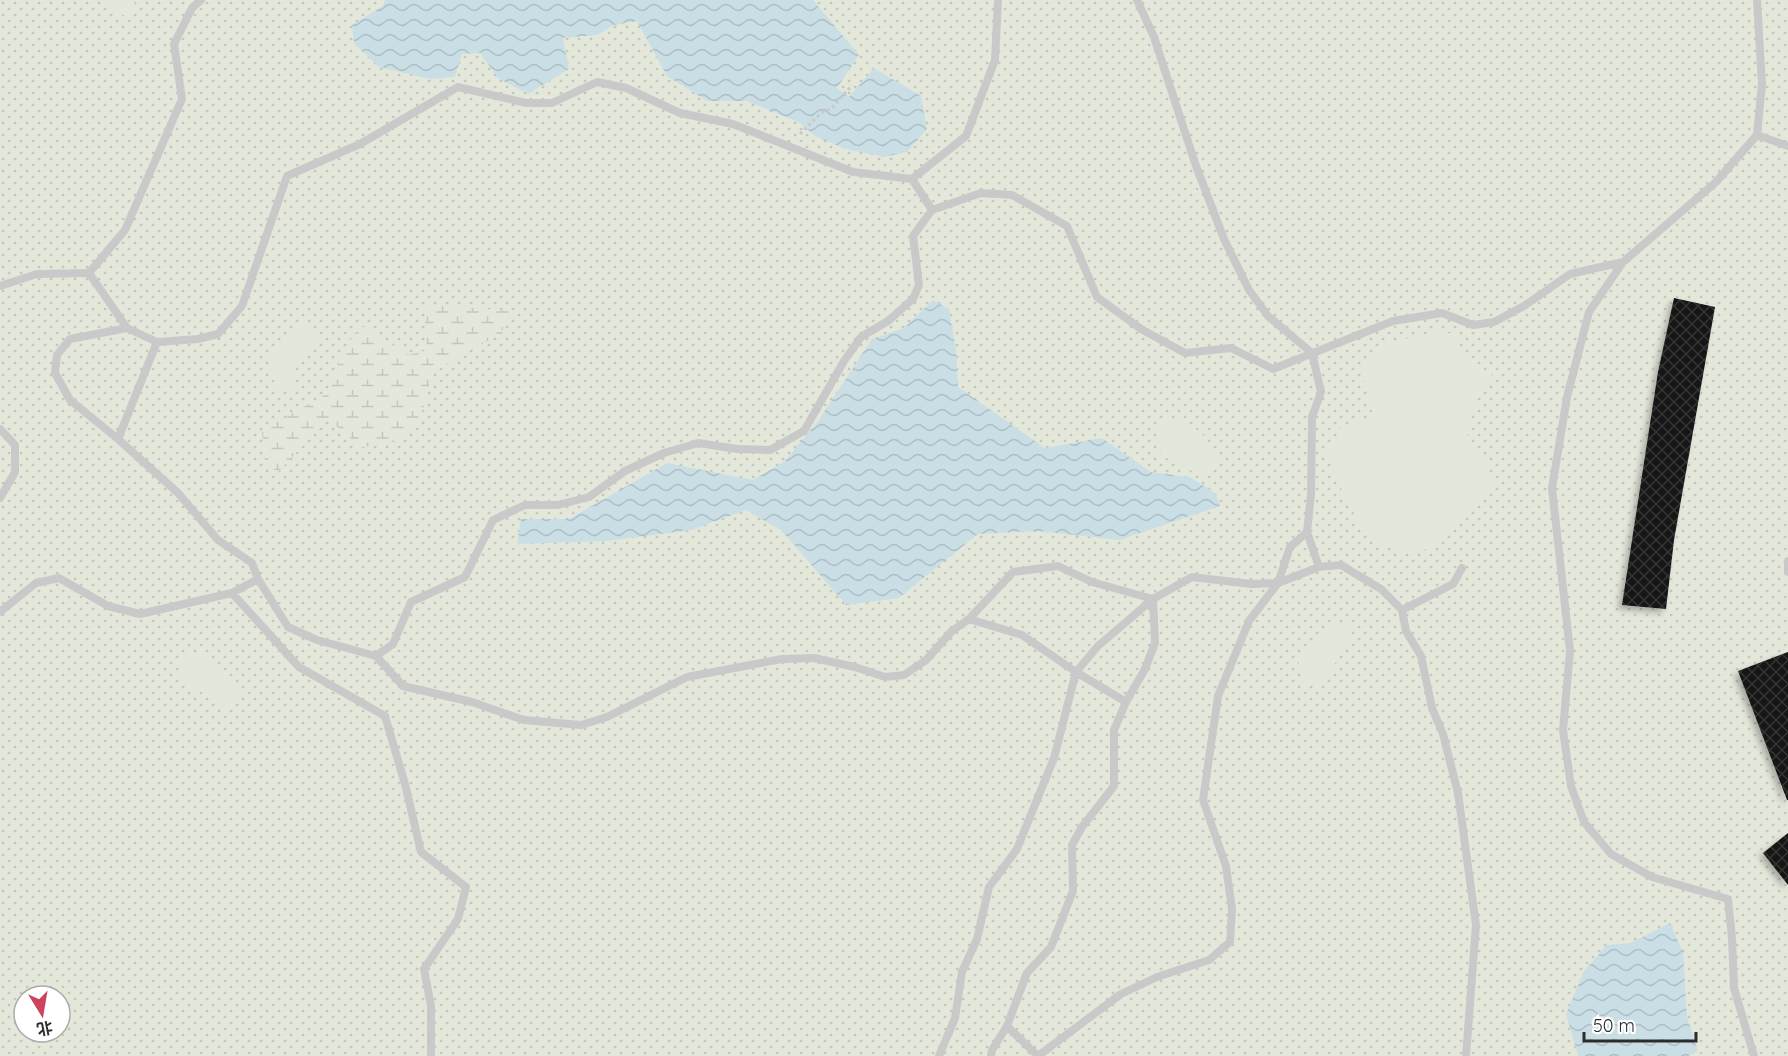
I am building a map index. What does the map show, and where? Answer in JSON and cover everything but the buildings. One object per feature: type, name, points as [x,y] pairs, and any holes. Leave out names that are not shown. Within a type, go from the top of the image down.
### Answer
[{"type":"lane","points":[[0,286],[37,274],[88,273],[125,231],[182,99],[174,44],[192,8],[201,0]]},
{"type":"lane","points":[[88,273],[127,328],[157,342],[198,339],[218,334],[242,306],[287,176],[360,144],[458,87],[526,103],[552,103],[597,82],[626,88],[680,113],[733,124],[853,172],[912,179],[966,136],[995,60],[998,0]]},
{"type":"lane","points":[[1137,0],[1154,37],[1195,163],[1229,249],[1249,290],[1268,316],[1312,353],[1321,392],[1312,417],[1311,494],[1307,532],[1319,567]]},
{"type":"lane","points":[[1754,1056],[1734,988],[1728,899],[1652,877],[1611,854],[1584,822],[1570,786],[1563,730],[1570,651],[1552,488],[1567,397],[1589,312],[1623,262],[1716,182],[1756,135],[1762,84],[1757,0]]},
{"type":"lane","points":[[1756,135],[1788,146]]},
{"type":"lane","points":[[912,179],[932,210]]},
{"type":"lane","points":[[376,656],[393,644],[411,602],[465,578],[493,520],[525,505],[558,505],[589,497],[625,471],[664,453],[698,443],[737,449],[770,450],[804,431],[844,361],[861,337],[888,321],[913,299],[920,285],[913,236],[932,210],[981,193],[1012,195],[1067,226],[1096,297],[1141,329],[1185,353],[1231,348],[1274,369],[1393,321],[1442,313],[1473,324],[1494,322],[1524,306],[1570,274],[1623,262]]},
{"type":"lane","points":[[127,328],[70,339],[57,355],[55,374],[70,400],[178,493],[218,540],[252,563],[258,579],[288,627],[317,640],[376,656],[403,686],[472,702],[524,720],[581,725],[607,717],[687,677],[782,659],[814,658],[855,667],[885,677],[904,675],[926,660],[1013,572],[1058,566],[1092,582],[1153,599]]},
{"type":"lane","points":[[118,439],[157,342]]},
{"type":"lane","points":[[0,429],[15,445],[15,472],[0,498]]},
{"type":"lane","points":[[1006,1026],[1038,1056],[1121,994],[1157,977],[1209,960],[1230,942],[1232,909],[1226,866],[1203,800],[1218,696],[1249,621],[1278,583],[1290,547],[1307,532]]},
{"type":"lane","points":[[1788,561],[1788,572]]},
{"type":"lane","points":[[939,1056],[955,1018],[962,972],[977,939],[989,887],[1017,849],[1054,758],[1076,672],[1098,646],[1153,599],[1192,577],[1251,584],[1278,583],[1319,567],[1341,566],[1381,589],[1402,610],[1406,631],[1421,656],[1432,708],[1443,734],[1458,793],[1476,925],[1466,1056]]},
{"type":"lane","points":[[1402,610],[1453,584],[1462,568]]},
{"type":"lane","points":[[0,612],[36,583],[59,578],[108,606],[140,614],[232,593],[258,579]]},
{"type":"lane","points":[[232,593],[299,667],[385,716],[405,784],[421,852],[466,887],[458,919],[424,969],[431,1006],[431,1056]]},
{"type":"lane","points":[[991,1056],[1006,1026],[1027,973],[1051,947],[1073,891],[1072,845],[1082,826],[1114,786],[1114,730],[1126,702],[1145,669],[1155,643],[1153,599]]},
{"type":"lane","points":[[969,619],[1022,635],[1076,672],[1126,702]]},
{"type":"path","points":[[800,134],[821,113],[832,108],[852,85]]},
{"type":"green space","points":[[0,0],[1788,0],[1788,1056],[0,1056]]},
{"type":"green space","points":[[106,0],[136,0],[128,16],[111,13]]},
{"type":"green space","points":[[424,304],[510,311],[501,334],[453,359],[432,374],[418,427],[385,445],[361,447],[328,419],[278,472],[265,464],[262,431],[326,394],[341,355],[360,325],[409,355],[427,350]]},
{"type":"green space","points":[[302,320],[321,337],[293,368],[298,389],[277,394],[269,357]]},
{"type":"green space","points":[[1435,332],[1458,334],[1457,350],[1492,375],[1475,406],[1467,440],[1485,460],[1496,487],[1435,547],[1413,552],[1389,548],[1372,538],[1359,523],[1337,481],[1327,449],[1338,435],[1342,425],[1374,419],[1361,368],[1380,345]]},
{"type":"green space","points":[[1169,420],[1193,427],[1209,442],[1219,457],[1209,476],[1179,467],[1157,451],[1156,426]]},
{"type":"green space","points":[[1332,624],[1348,624],[1353,638],[1319,686],[1303,682],[1298,659]]},
{"type":"green space","points":[[192,653],[202,654],[245,690],[231,710],[181,680],[178,662]]},
{"type":"water","points":[[385,0],[813,0],[859,55],[837,88],[849,97],[874,68],[921,96],[927,129],[907,152],[884,157],[846,149],[815,136],[800,123],[747,101],[707,101],[667,76],[637,21],[614,25],[597,35],[563,38],[569,69],[528,94],[498,78],[480,53],[462,54],[455,77],[430,79],[379,67],[354,43],[352,25],[383,6]]},
{"type":"water","points":[[933,300],[949,309],[956,350],[958,387],[1045,448],[1102,438],[1151,472],[1190,477],[1215,493],[1220,506],[1119,540],[1038,531],[978,534],[899,598],[846,605],[782,531],[746,510],[691,530],[608,541],[517,544],[521,519],[569,519],[667,463],[753,480],[785,461],[818,421],[872,339],[904,328]]},
{"type":"water","points":[[1670,923],[1683,952],[1687,1017],[1698,1051],[1688,1056],[1578,1056],[1566,1014],[1584,971],[1607,945],[1631,943]]}]
